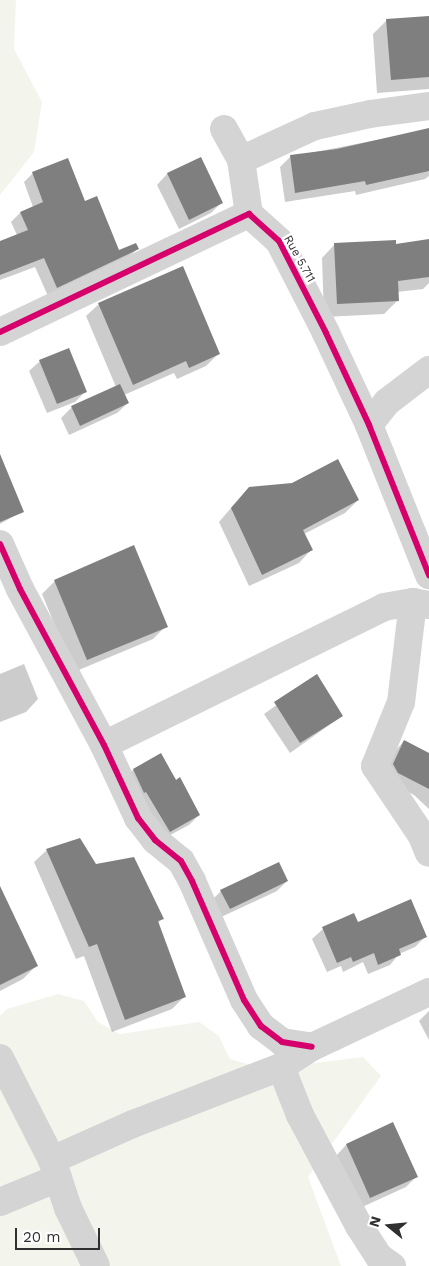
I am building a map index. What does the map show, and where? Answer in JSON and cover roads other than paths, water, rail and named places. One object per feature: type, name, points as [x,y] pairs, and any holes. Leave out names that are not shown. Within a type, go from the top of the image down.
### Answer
[{"type":"street","points":[[241,160],[315,126],[370,114],[429,106]]},
{"type":"street","points":[[0,332],[249,214],[241,160],[224,129]]},
{"type":"street","name":"Rue 5.711","points":[[249,214],[279,241],[369,425],[429,575]]},
{"type":"street","points":[[369,425],[386,402],[429,370]]},
{"type":"street","points":[[0,544],[10,592],[104,745],[138,818],[155,840],[181,861],[244,1000],[261,1026],[282,1042],[312,1047]]},
{"type":"street","points":[[104,745],[384,607],[421,604],[401,702],[375,766],[422,836],[429,853]]},
{"type":"street","points":[[0,1202],[132,1124],[281,1067],[312,1047],[429,992]]},
{"type":"street","points":[[0,1058],[55,1169],[81,1240],[96,1266]]},
{"type":"street","points":[[281,1067],[300,1114],[359,1226],[379,1257],[392,1266]]}]
